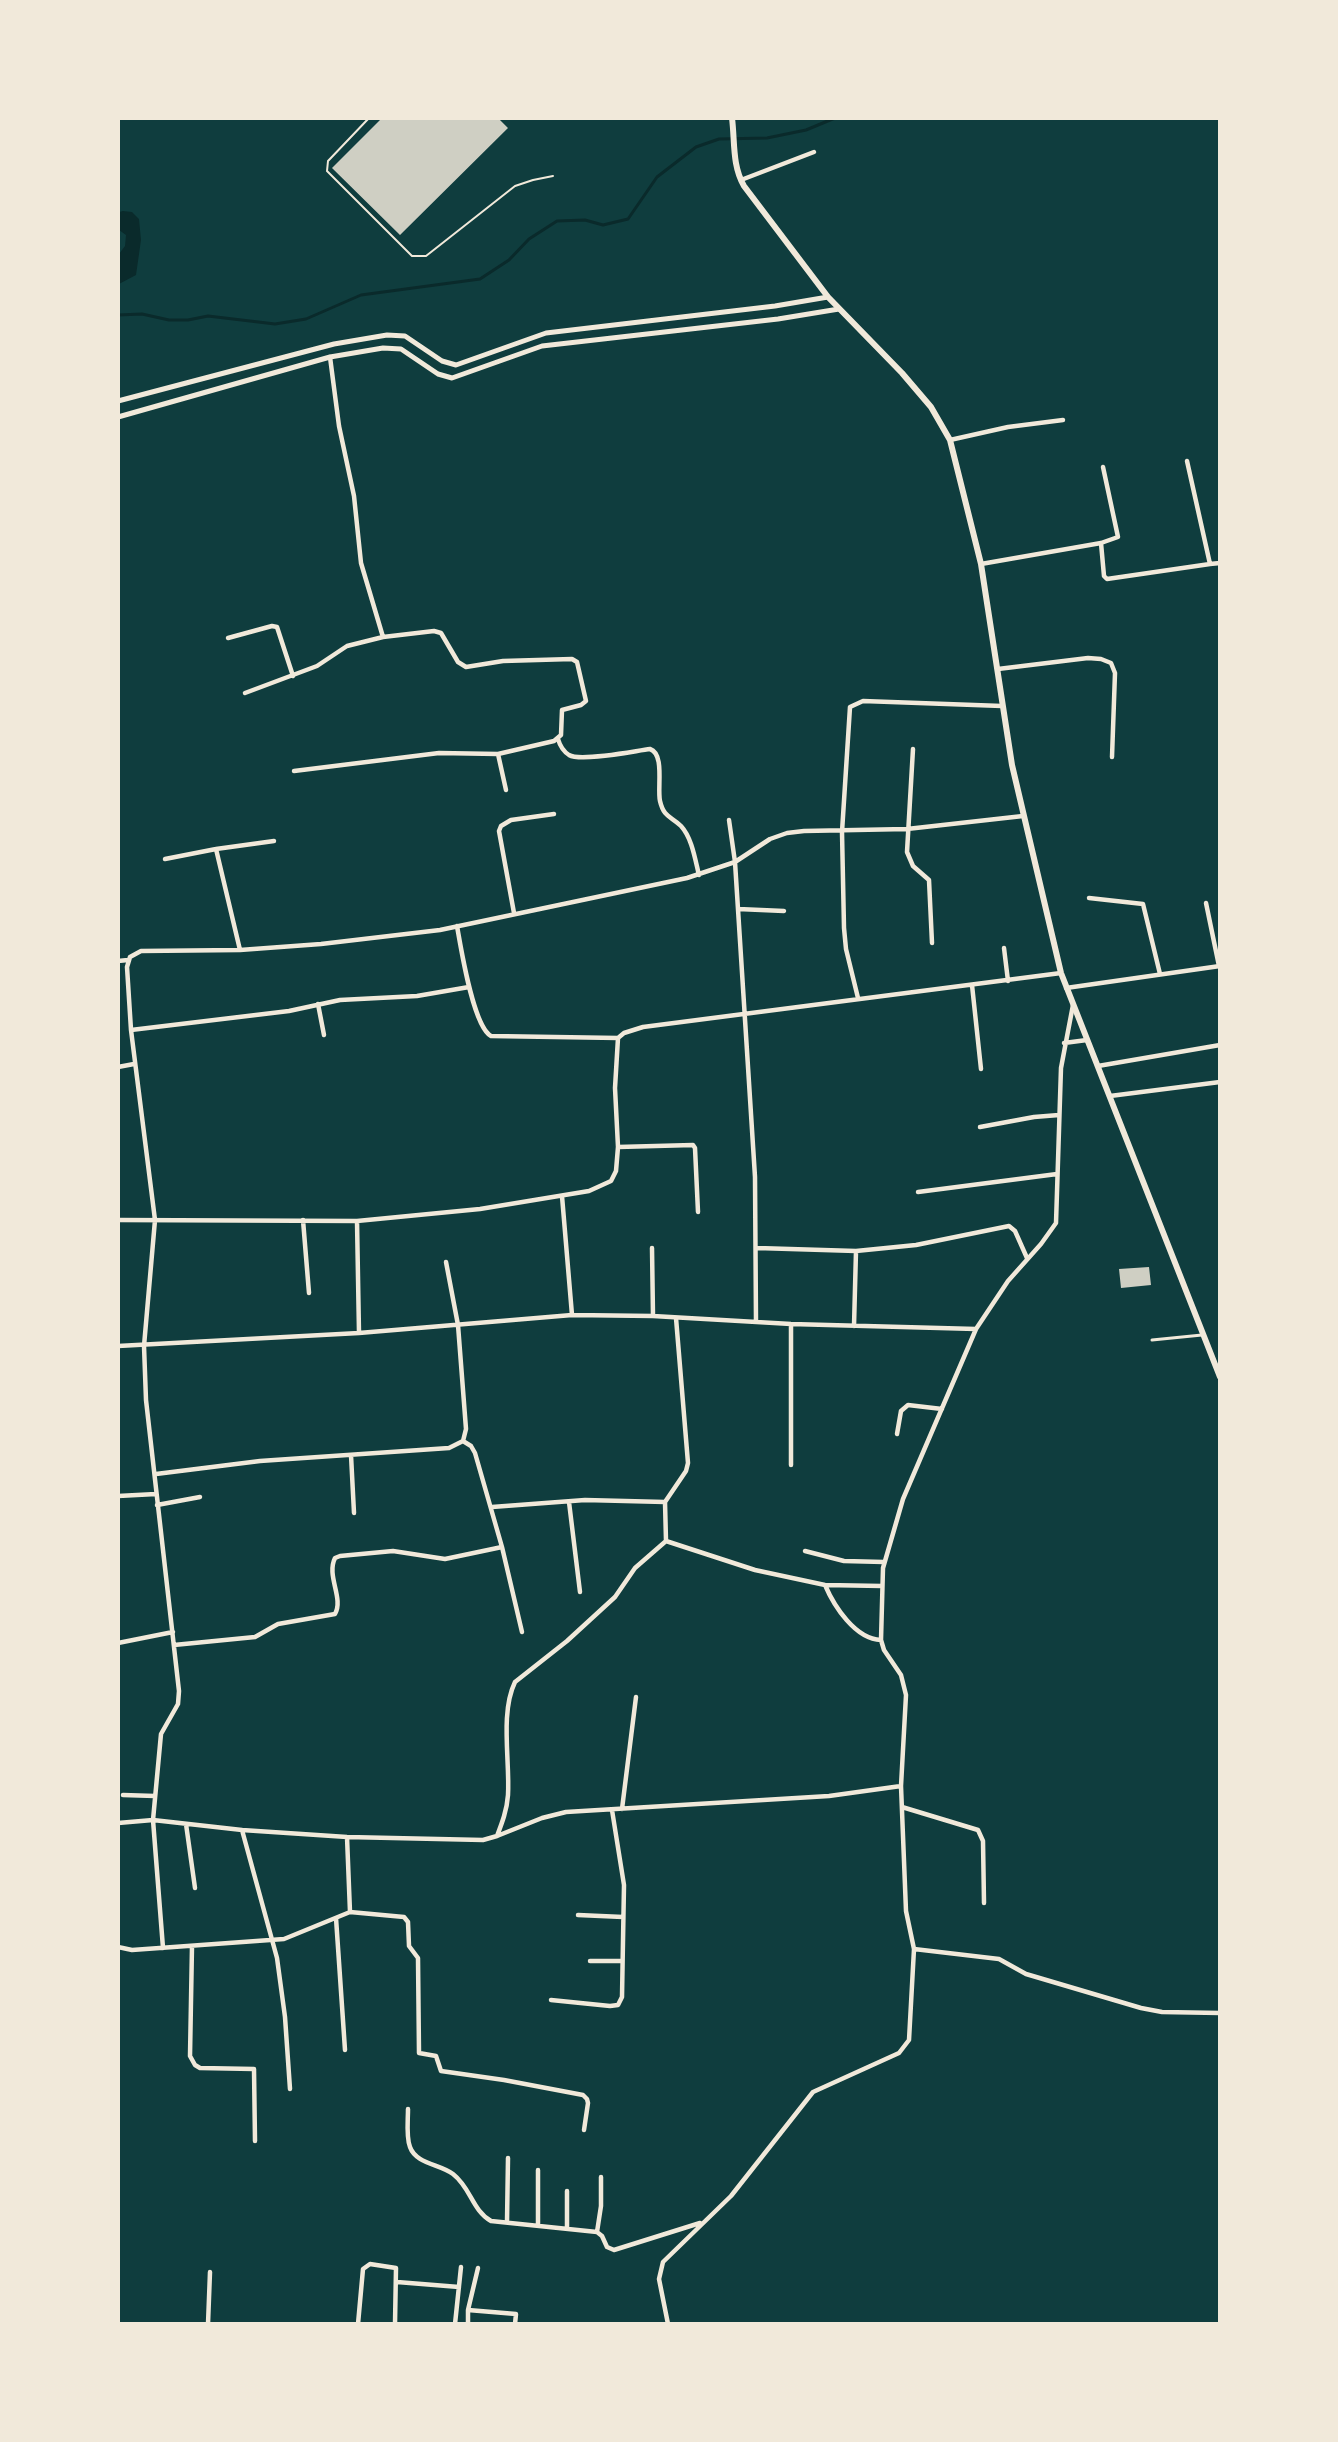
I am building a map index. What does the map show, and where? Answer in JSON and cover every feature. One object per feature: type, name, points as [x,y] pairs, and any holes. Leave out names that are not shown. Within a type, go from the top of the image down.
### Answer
[{"type":"main road","points":[[732,118],[738,174],[741,180],[838,309],[902,372],[932,407],[950,441],[981,564],[1002,706],[1023,816],[1061,973],[1220,1377]]},
{"type":"main road","points":[[734,134],[737,118]]},
{"type":"street","points":[[741,180],[814,152]]},
{"type":"street","points":[[118,401],[334,344],[387,335],[405,336],[442,361],[456,365],[537,335],[775,306],[828,297]]},
{"type":"street","points":[[118,417],[330,357],[392,348],[409,353],[438,374],[452,378],[542,346],[778,319],[838,309]]},
{"type":"street","points":[[537,335],[542,346]]},
{"type":"street","points":[[330,357],[339,426],[354,496],[361,563],[383,637]]},
{"type":"street","points":[[239,369],[242,382]]},
{"type":"street","points":[[214,374],[216,389]]},
{"type":"street","points":[[950,441],[1008,427],[1063,420]]},
{"type":"street","points":[[1187,461],[1210,564]]},
{"type":"street","points":[[981,564],[1101,543],[1119,536],[1103,467]]},
{"type":"street","points":[[1101,543],[1104,576],[1107,579],[1220,563]]},
{"type":"street","points":[[228,638],[272,626],[277,627],[293,676]]},
{"type":"street","points":[[245,693],[317,666],[347,646],[383,637],[434,631],[441,633],[458,662],[470,667],[503,661],[572,659],[577,662],[586,700],[581,705],[562,710],[562,730],[558,739],[561,747],[570,756],[576,757],[655,750],[659,757],[659,798],[663,810],[684,831],[694,854],[699,875]]},
{"type":"street","points":[[998,669],[1088,658],[1111,663],[1115,673],[1112,758]]},
{"type":"street","points":[[858,998],[844,939],[842,832],[848,714],[853,704],[863,701],[1002,706]]},
{"type":"street","points":[[294,771],[439,753],[498,754],[558,739]]},
{"type":"street","points":[[913,749],[907,829],[909,860],[929,880],[932,943]]},
{"type":"street","points":[[498,754],[506,790]]},
{"type":"street","points":[[514,913],[499,831],[501,826],[511,820],[554,814]]},
{"type":"street","points":[[163,1948],[153,1820],[161,1734],[179,1699],[157,1506],[156,1474],[146,1401],[144,1346],[155,1220],[134,1064],[128,960],[133,954],[141,951],[240,950],[321,944],[458,926],[699,875],[735,862],[770,839],[788,833],[907,829],[1023,816]]},
{"type":"street","points":[[729,820],[735,862],[755,1177],[756,1322]]},
{"type":"street","points":[[165,859],[274,841]]},
{"type":"street","points":[[216,849],[240,950]]},
{"type":"street","points":[[1089,898],[1143,904],[1160,974]]},
{"type":"street","points":[[1066,988],[1219,966],[1206,903]]},
{"type":"street","points":[[738,909],[784,911]]},
{"type":"street","points":[[458,926],[469,987],[484,1030],[491,1036],[618,1038],[624,1033],[643,1027],[1061,973]]},
{"type":"street","points":[[1004,948],[1008,981]]},
{"type":"street","points":[[118,954],[120,961],[128,960]]},
{"type":"street","points":[[972,986],[981,1069]]},
{"type":"street","points":[[131,1030],[289,1011],[340,1000],[417,996],[469,987]]},
{"type":"street","points":[[318,1005],[324,1035]]},
{"type":"street","points":[[668,2324],[659,2279],[663,2262],[731,2196],[813,2092],[899,2053],[905,2048],[911,2031],[914,1949],[906,1911],[901,1786],[906,1695],[904,1683],[884,1650],[881,1640],[884,1562],[903,1499],[976,1329],[1008,1281],[1041,1244],[1056,1223],[1064,1043],[1073,1005]]},
{"type":"street","points":[[118,1220],[357,1221],[480,1209],[590,1191],[611,1181],[616,1171],[618,1147],[615,1088],[618,1038]]},
{"type":"street","points":[[1064,1043],[1087,1040]]},
{"type":"street","points":[[1098,1066],[1220,1045]]},
{"type":"street","points":[[118,1067],[134,1064]]},
{"type":"street","points":[[1110,1096],[1220,1082]]},
{"type":"street","points":[[980,1128],[1059,1115]]},
{"type":"street","points":[[618,1147],[693,1145],[698,1212]]},
{"type":"street","points":[[918,1192],[1057,1174]]},
{"type":"street","points":[[562,1196],[572,1315]]},
{"type":"street","points":[[303,1220],[309,1293]]},
{"type":"street","points":[[357,1221],[360,1333]]},
{"type":"street","points":[[757,1248],[856,1251],[916,1245],[1009,1226],[1015,1231],[1027,1258]]},
{"type":"street","points":[[652,1248],[653,1316]]},
{"type":"street","points":[[854,1326],[856,1251]]},
{"type":"street","points":[[156,1474],[260,1461],[449,1448],[463,1441],[466,1429],[458,1325],[446,1262]]},
{"type":"street","points":[[118,1346],[360,1333],[572,1315],[653,1316],[791,1324],[976,1329]]},
{"type":"street","points":[[666,1542],[665,1502],[686,1471],[688,1463],[676,1318]]},
{"type":"street","points":[[791,1324],[791,1465]]},
{"type":"street","points":[[1152,1340],[1204,1335]]},
{"type":"street","points":[[897,1434],[901,1411],[908,1405],[942,1409]]},
{"type":"street","points":[[463,1441],[471,1446],[475,1453],[492,1507],[522,1632]]},
{"type":"street","points":[[351,1455],[354,1513]]},
{"type":"street","points":[[118,1496],[156,1494]]},
{"type":"street","points":[[157,1506],[200,1497]]},
{"type":"street","points":[[492,1507],[569,1502],[665,1502]]},
{"type":"street","points":[[569,1502],[580,1592]]},
{"type":"street","points":[[666,1542],[755,1570],[825,1585],[882,1586]]},
{"type":"street","points":[[498,1836],[507,1809],[508,1712],[511,1691],[515,1682],[567,1641],[615,1597],[639,1564],[666,1542]]},
{"type":"street","points":[[174,1645],[246,1639],[262,1634],[278,1624],[332,1615],[337,1612],[338,1607],[332,1567],[335,1558],[340,1556],[393,1551],[445,1559],[502,1547]]},
{"type":"street","points":[[805,1551],[844,1561],[884,1562]]},
{"type":"street","points":[[825,1585],[833,1603],[850,1622],[867,1638],[881,1640]]},
{"type":"street","points":[[118,1643],[173,1632]]},
{"type":"street","points":[[621,1809],[636,1697]]},
{"type":"street","points":[[118,1823],[153,1820],[242,1830],[347,1837],[483,1840],[542,1818],[567,1812],[829,1796],[901,1786]]},
{"type":"street","points":[[123,1795],[155,1796]]},
{"type":"street","points":[[902,1807],[978,1830],[983,1841],[984,1903]]},
{"type":"street","points":[[551,2000],[618,2005],[622,1997],[624,1885],[612,1810]]},
{"type":"street","points":[[186,1824],[195,1888]]},
{"type":"street","points":[[242,1830],[272,1940],[280,1980],[290,2088]]},
{"type":"street","points":[[347,1837],[350,1912]]},
{"type":"street","points":[[118,1947],[132,1950],[272,1940],[295,1936],[350,1912],[399,1915],[407,1919],[409,1946],[418,1958],[419,2053],[436,2056],[441,2071],[504,2079],[583,2095],[588,2103],[584,2130]]},
{"type":"street","points":[[578,1915],[623,1917]]},
{"type":"street","points":[[336,1918],[345,2050]]},
{"type":"street","points":[[192,1946],[190,2056],[195,2065],[200,2068],[254,2069],[255,2141]]},
{"type":"street","points":[[914,1949],[999,1959],[1026,1974],[1141,2008],[1162,2012],[1220,2013]]},
{"type":"street","points":[[590,1961],[622,1961]]},
{"type":"street","points":[[408,2109],[409,2146],[415,2156],[453,2174],[468,2191],[480,2215],[491,2221],[538,2224],[597,2232]]},
{"type":"street","points":[[507,2222],[508,2158]]},
{"type":"street","points":[[537,2170],[538,2224]]},
{"type":"street","points":[[601,2177],[601,2206],[597,2232],[607,2247],[614,2250],[703,2222]]},
{"type":"street","points":[[567,2191],[567,2228]]},
{"type":"street","points":[[358,2324],[366,2266],[370,2264],[396,2268],[395,2324]]},
{"type":"street","points":[[455,2324],[461,2267]]},
{"type":"street","points":[[468,2324],[468,2310],[478,2268]]},
{"type":"street","points":[[208,2324],[210,2272]]},
{"type":"street","points":[[397,2282],[459,2287]]},
{"type":"street","points":[[468,2310],[516,2314],[515,2324]]},
{"type":"lane","points":[[369,118],[328,160],[327,171],[412,256],[426,256],[515,186],[553,177]]},
{"type":"water","points":[[119,212],[132,212],[139,219],[141,240],[136,275],[119,284],[119,254],[125,246],[126,235],[119,230]]},
{"type":"building","points":[[382,118],[498,118],[508,128],[400,235],[332,168]]},
{"type":"building","points":[[1149,1267],[1151,1285],[1121,1288],[1119,1269]]},
{"type":"waterway","points":[[118,315],[142,314],[169,320],[188,320],[208,316],[275,324],[306,319],[361,295],[480,279],[509,260],[529,239],[557,221],[585,220],[603,225],[628,219],[657,177],[696,147],[719,139],[767,138],[806,130],[835,118]]}]
